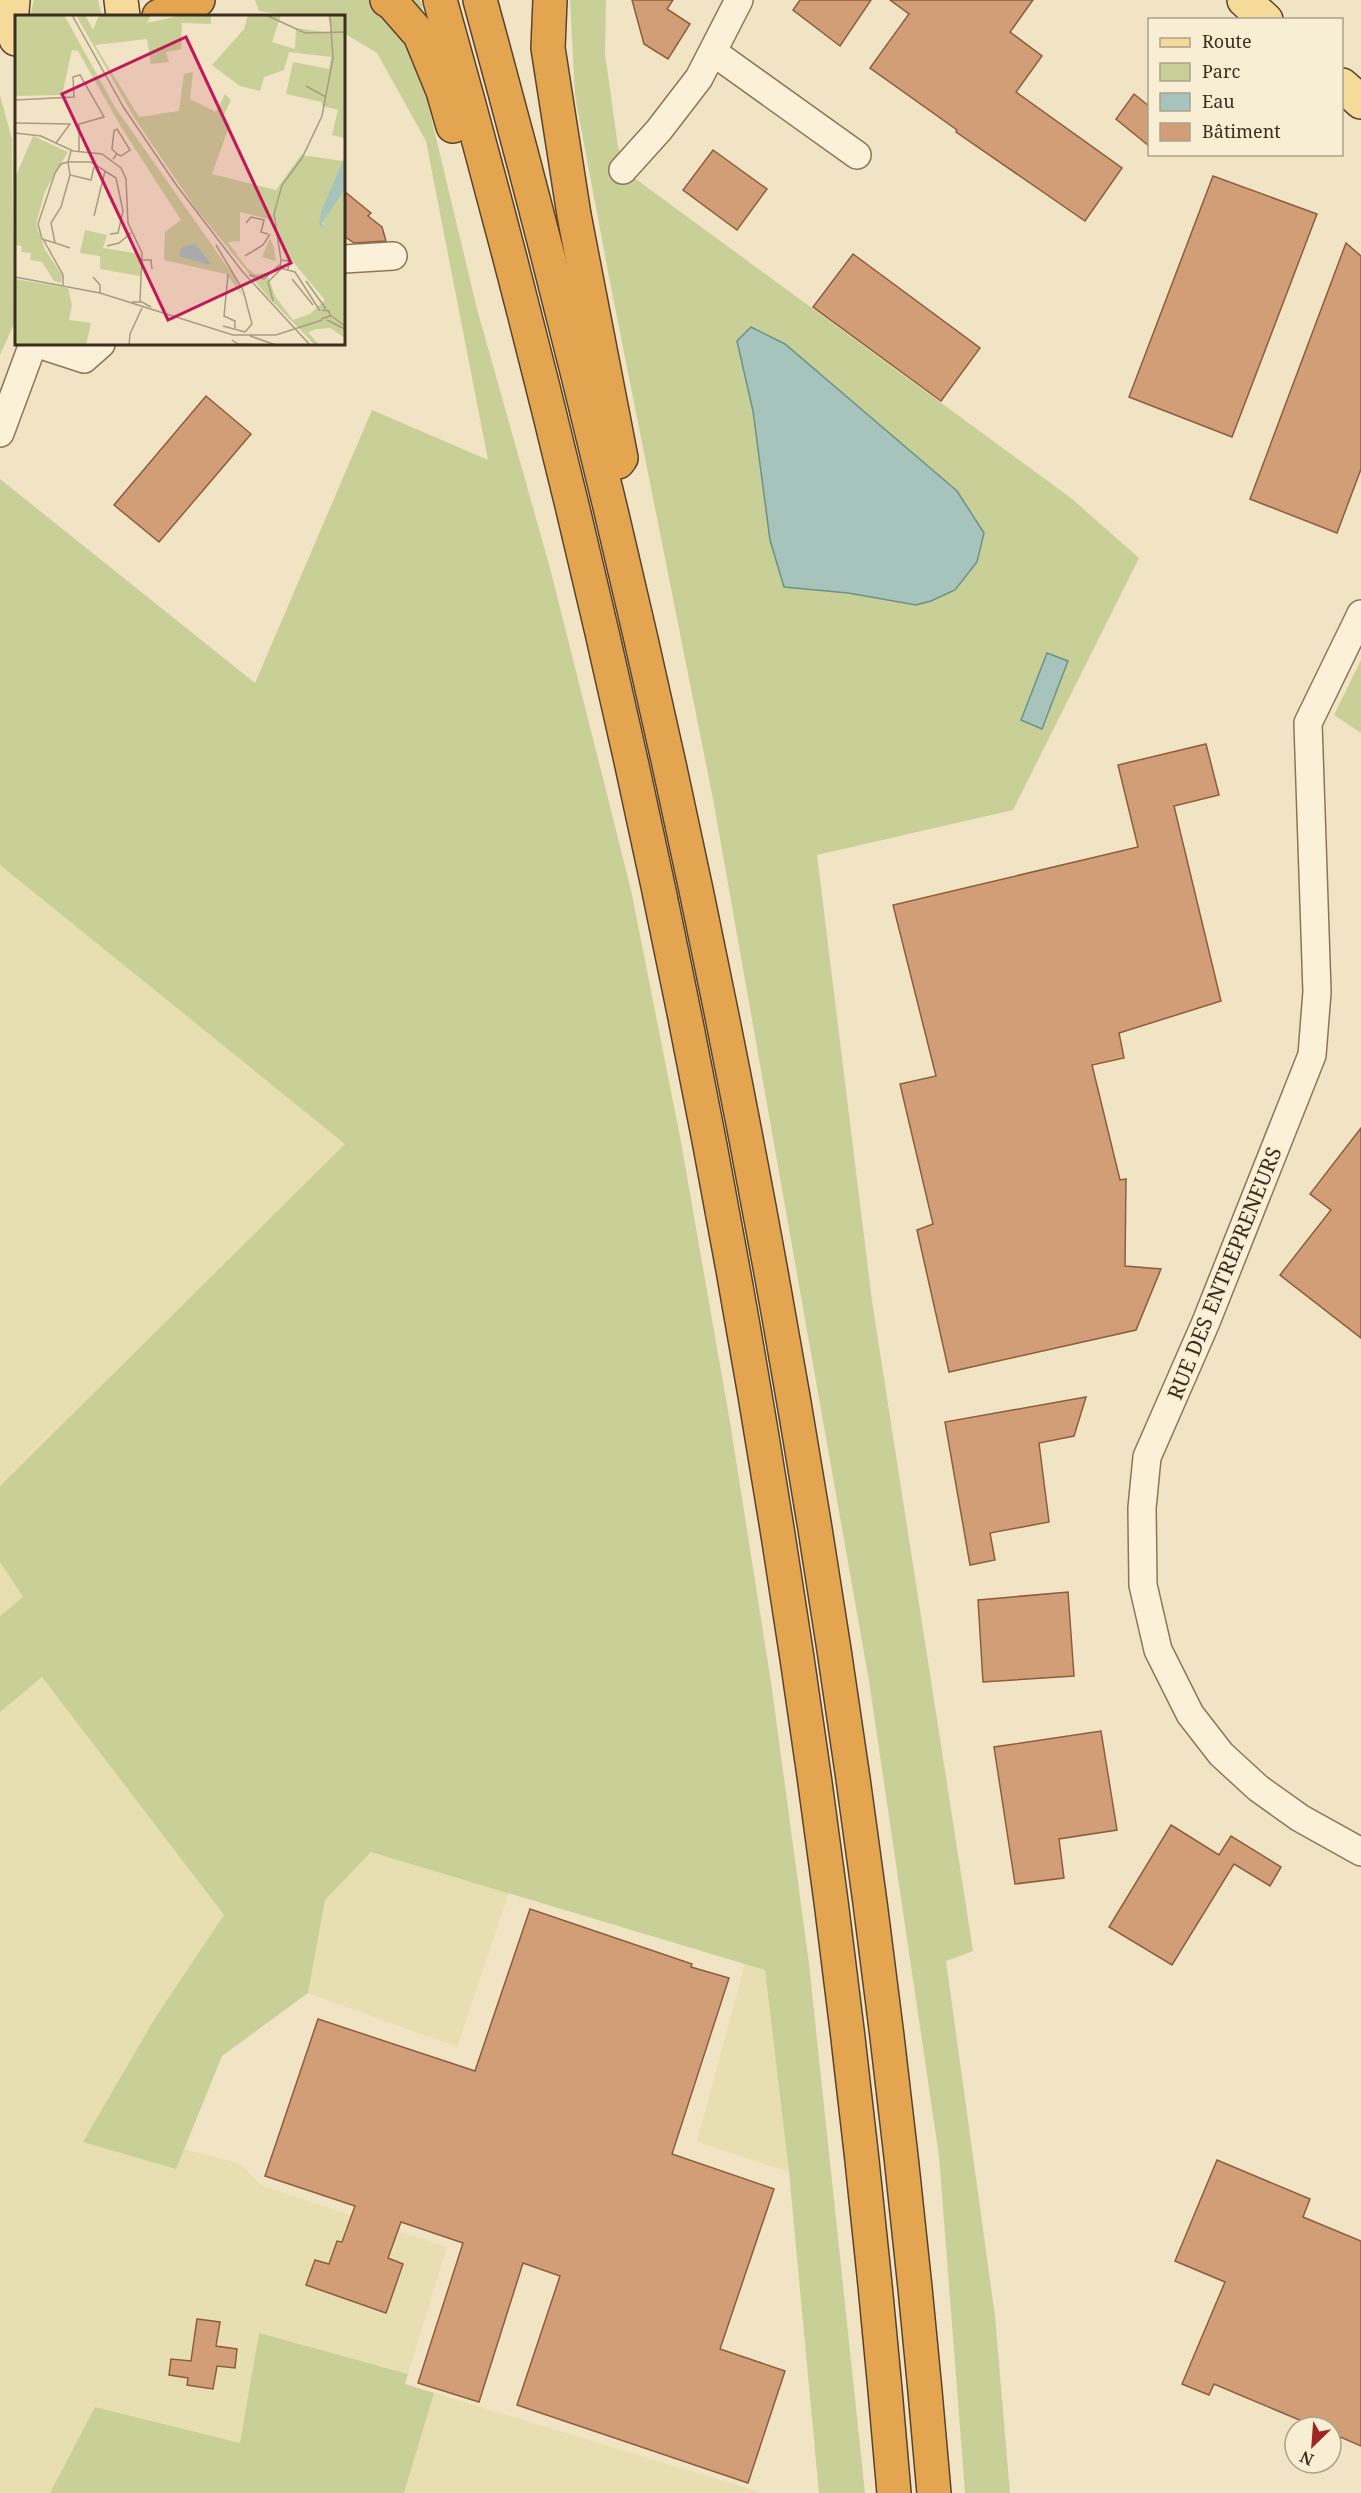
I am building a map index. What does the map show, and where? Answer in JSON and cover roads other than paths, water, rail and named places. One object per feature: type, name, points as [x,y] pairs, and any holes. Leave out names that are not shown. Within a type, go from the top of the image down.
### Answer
[{"type":"highway","points":[[161,15],[198,0]]},
{"type":"highway","points":[[387,0],[420,35],[443,91],[499,285],[520,296]]},
{"type":"highway","points":[[440,0],[520,296],[602,630],[668,937],[753,1386],[801,1677],[841,1976],[876,2285],[894,2493]]},
{"type":"highway","points":[[480,0],[604,476],[669,757],[719,997],[778,1309],[819,1546],[877,1953],[902,2158],[934,2493]]},
{"type":"highway","points":[[550,0],[548,48],[574,215],[621,458],[604,476]]},
{"type":"main road","points":[[13,0],[11,23],[15,36]]},
{"type":"main road","points":[[121,0],[123,15]]},
{"type":"main road","points":[[1244,0],[1264,18]]},
{"type":"main road","points":[[1343,87],[1361,102]]},
{"type":"street","points":[[623,170],[659,130],[699,78],[739,0]]},
{"type":"street","points":[[713,52],[857,155]]},
{"type":"street","points":[[345,259],[393,256]]},
{"type":"street","points":[[0,433],[33,345]]},
{"type":"street","points":[[41,345],[84,359],[100,345]]},
{"type":"street","name":"RUE DES ENTREPRENEURS","points":[[1361,614],[1308,723],[1317,992],[1312,1055],[1206,1322],[1147,1457],[1142,1508],[1143,1585],[1155,1639],[1158,1650],[1190,1714],[1221,1754],[1258,1788],[1300,1818],[1361,1852]]},
{"type":"water","points":[[751,327],[785,344],[957,491],[984,533],[977,562],[955,590],[916,605],[848,593],[784,587],[770,540],[753,411],[737,341]]},
{"type":"water","points":[[1047,653],[1068,661],[1042,729],[1021,720]]}]
